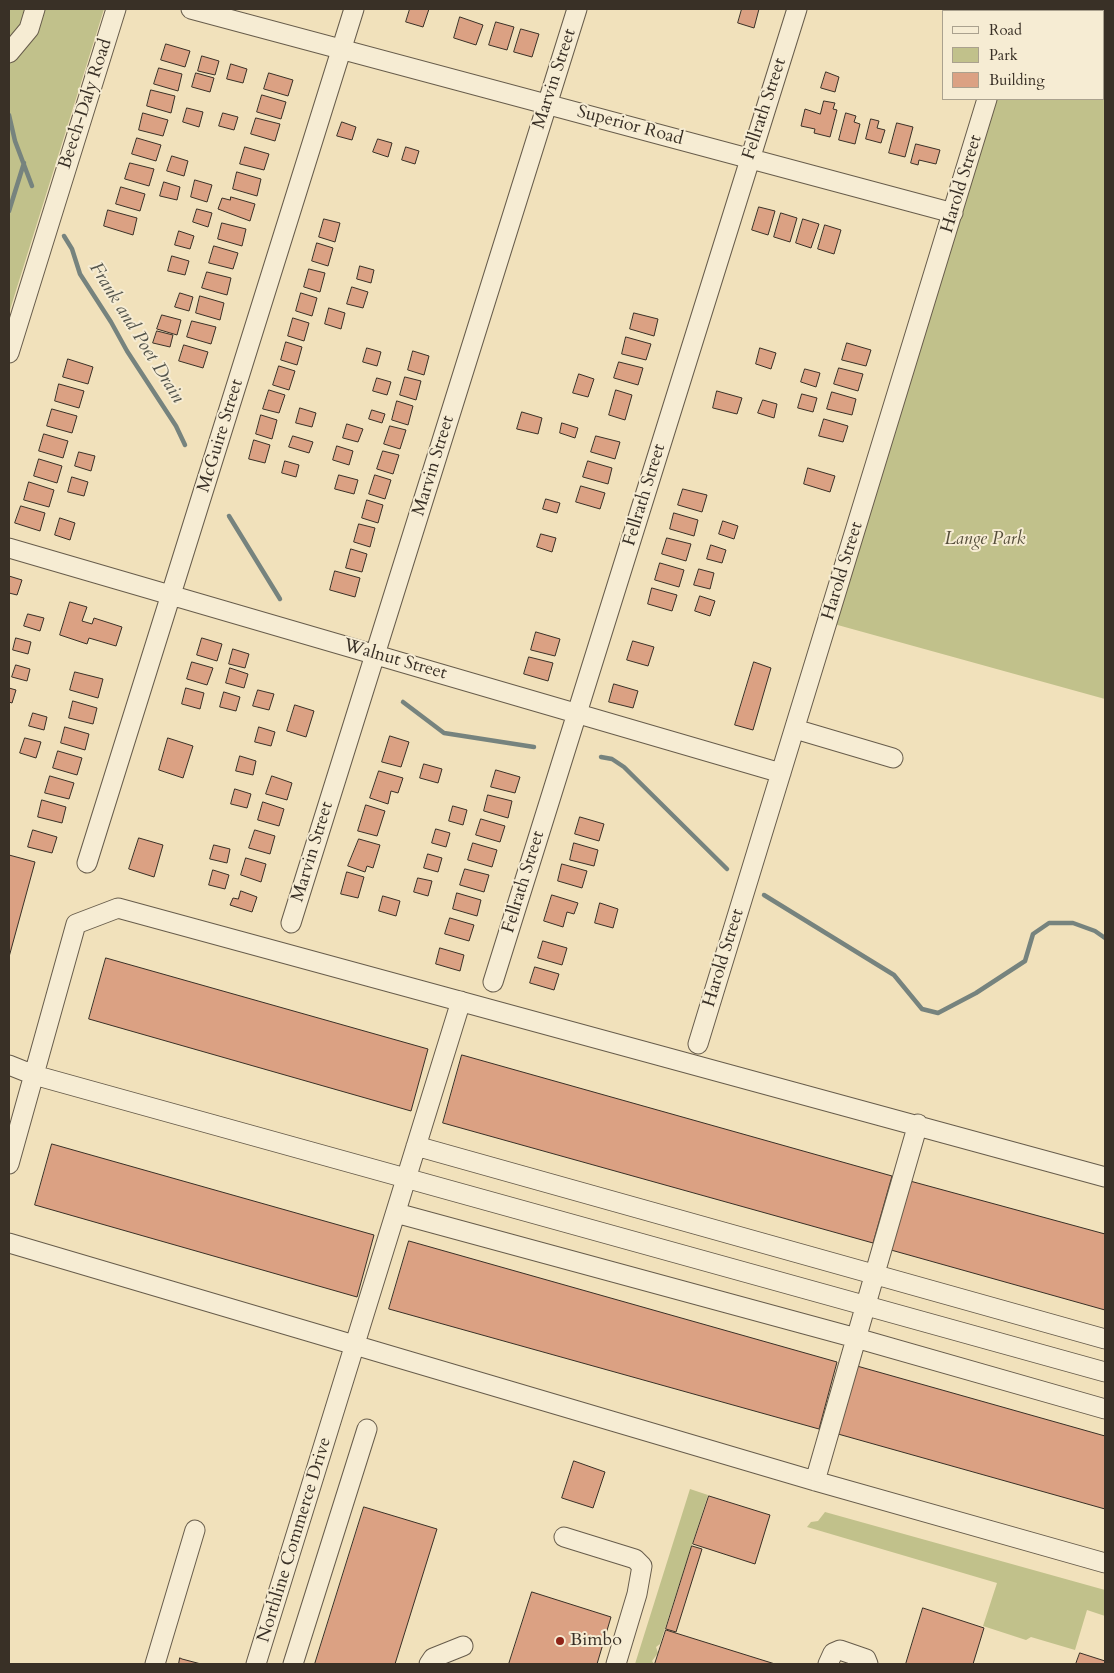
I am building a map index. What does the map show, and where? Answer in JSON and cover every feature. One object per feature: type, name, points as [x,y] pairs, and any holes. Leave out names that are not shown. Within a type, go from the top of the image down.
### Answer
[{"type":"street","points":[[9,53],[29,29],[35,9]]},
{"type":"street","name":"Beech-Daly Road","points":[[9,353],[116,9]]},
{"type":"street","name":"Superior Road","points":[[191,9],[953,213]]},
{"type":"street","name":"McGuire Street","points":[[87,863],[354,9]]},
{"type":"street","name":"Marvin Street","points":[[291,923],[577,9]]},
{"type":"street","name":"Fellrath Street","points":[[493,982],[798,9]]},
{"type":"street","name":"Harold Street","points":[[698,1044],[988,100]]},
{"type":"street","name":"Walnut Street","points":[[9,548],[781,773]]},
{"type":"street","points":[[794,729],[893,758]]},
{"type":"street","points":[[9,1164],[76,924],[118,908],[918,1124],[1105,1177]]},
{"type":"street","name":"Northline Commerce Drive","points":[[256,1664],[462,1000]]},
{"type":"street","points":[[9,1065],[34,1075],[1105,1372]]},
{"type":"street","points":[[815,1481],[918,1124]]},
{"type":"street","points":[[416,1146],[1105,1339]]},
{"type":"street","points":[[396,1213],[856,1338],[1105,1409]]},
{"type":"street","points":[[9,1242],[354,1346],[815,1481],[1105,1563]]},
{"type":"street","points":[[292,1664],[367,1429]]},
{"type":"street","points":[[155,1664],[195,1530]]},
{"type":"street","points":[[564,1537],[635,1559],[642,1566],[637,1594],[616,1664]]},
{"type":"street","points":[[429,1664],[434,1658],[463,1646]]},
{"type":"street","points":[[828,1664],[834,1653],[840,1650],[866,1659],[868,1664]]},
{"type":"green space","points":[[9,9],[104,9],[9,313]]},
{"type":"green space","name":"Lange Park","points":[[1105,9],[1105,699],[834,624],[993,100],[1104,100],[1104,10],[1020,10]]},
{"type":"green space","points":[[690,1489],[708,1495],[660,1644],[656,1647],[658,1653],[652,1661],[654,1664],[635,1664]]},
{"type":"green space","points":[[825,1512],[1105,1590],[1105,1616],[1087,1610],[1075,1650],[1031,1637],[1026,1640],[983,1626],[997,1583],[807,1527],[811,1522],[818,1521]]},
{"type":"building","points":[[410,9],[429,9],[423,27],[406,22]]},
{"type":"building","points":[[742,9],[759,9],[754,28],[738,23]]},
{"type":"building","points":[[460,17],[483,25],[476,45],[454,38]]},
{"type":"building","points":[[496,22],[514,27],[507,50],[489,45]]},
{"type":"building","points":[[521,29],[539,34],[532,57],[514,52]]},
{"type":"building","points":[[166,44],[190,51],[185,67],[161,60]]},
{"type":"building","points":[[202,56],[219,61],[215,75],[198,71]]},
{"type":"building","points":[[231,64],[247,69],[243,83],[227,79]]},
{"type":"building","points":[[159,68],[182,74],[178,91],[154,84]]},
{"type":"building","points":[[826,72],[839,77],[835,92],[821,88]]},
{"type":"building","points":[[196,73],[214,78],[210,92],[192,87]]},
{"type":"building","points":[[269,73],[293,80],[288,96],[264,89]]},
{"type":"building","points":[[151,90],[175,96],[171,113],[147,106]]},
{"type":"building","points":[[262,95],[286,102],[281,119],[257,112]]},
{"type":"building","points":[[824,101],[835,103],[833,109],[837,110],[830,137],[814,133],[815,129],[801,126],[805,109],[820,114]]},
{"type":"building","points":[[187,108],[203,112],[199,127],[183,122]]},
{"type":"building","points":[[143,113],[168,120],[163,136],[139,130]]},
{"type":"building","points":[[223,113],[238,117],[234,130],[219,126]]},
{"type":"building","points":[[846,113],[856,116],[854,122],[860,124],[855,144],[839,140]]},
{"type":"building","points":[[256,118],[280,124],[275,141],[251,134]]},
{"type":"building","points":[[871,119],[879,121],[877,128],[885,130],[881,143],[866,139]]},
{"type":"building","points":[[342,122],[356,127],[352,140],[337,136]]},
{"type":"building","points":[[897,123],[913,127],[905,157],[889,153]]},
{"type":"building","points":[[137,138],[161,145],[156,161],[132,154]]},
{"type":"building","points":[[378,139],[392,143],[388,157],[373,152]]},
{"type":"building","points":[[916,144],[940,150],[936,164],[919,160],[918,165],[911,163]]},
{"type":"building","points":[[245,147],[269,154],[264,170],[240,164]]},
{"type":"building","points":[[406,147],[419,151],[415,164],[402,160]]},
{"type":"building","points":[[172,156],[188,161],[184,176],[167,171]]},
{"type":"building","points":[[130,163],[154,169],[149,186],[125,179]]},
{"type":"building","points":[[237,172],[261,179],[257,196],[233,189]]},
{"type":"building","points":[[195,180],[212,185],[207,202],[191,197]]},
{"type":"building","points":[[164,182],[180,187],[177,200],[160,196]]},
{"type":"building","points":[[121,187],[145,194],[140,211],[116,204]]},
{"type":"building","points":[[231,197],[255,204],[250,221],[218,209],[222,198],[230,200]]},
{"type":"building","points":[[759,207],[775,211],[768,235],[752,230]]},
{"type":"building","points":[[197,209],[212,213],[208,227],[193,222]]},
{"type":"building","points":[[108,210],[137,218],[133,235],[104,226]]},
{"type":"building","points":[[781,213],[797,218],[790,242],[774,237]]},
{"type":"building","points":[[324,219],[340,223],[335,242],[319,237]]},
{"type":"building","points":[[803,219],[819,224],[811,248],[796,243]]},
{"type":"building","points":[[222,223],[246,229],[242,246],[218,239]]},
{"type":"building","points":[[825,225],[841,230],[834,254],[818,249]]},
{"type":"building","points":[[179,231],[194,236],[190,249],[175,245]]},
{"type":"building","points":[[317,243],[333,248],[328,266],[312,261]]},
{"type":"building","points":[[214,246],[238,253],[233,269],[209,263]]},
{"type":"building","points":[[172,256],[189,261],[185,275],[168,271]]},
{"type":"building","points":[[360,266],[374,270],[371,283],[357,279]]},
{"type":"building","points":[[309,269],[325,273],[320,292],[304,287]]},
{"type":"building","points":[[207,272],[231,278],[227,295],[202,288]]},
{"type":"building","points":[[352,287],[368,292],[363,308],[347,304]]},
{"type":"building","points":[[180,293],[193,297],[189,311],[175,307]]},
{"type":"building","points":[[301,293],[317,298],[312,316],[296,311]]},
{"type":"building","points":[[200,296],[224,303],[220,320],[196,313]]},
{"type":"building","points":[[329,308],[345,313],[341,329],[325,324]]},
{"type":"building","points":[[634,313],[658,319],[654,336],[630,329]]},
{"type":"building","points":[[162,315],[181,320],[177,335],[157,329]]},
{"type":"building","points":[[293,318],[309,323],[304,341],[288,336]]},
{"type":"building","points":[[192,321],[216,327],[211,344],[187,337]]},
{"type":"building","points":[[157,331],[173,335],[170,347],[153,343]]},
{"type":"building","points":[[626,337],[651,344],[646,360],[622,354]]},
{"type":"building","points":[[286,342],[302,347],[297,365],[281,360]]},
{"type":"building","points":[[847,343],[871,350],[866,366],[842,360]]},
{"type":"building","points":[[184,345],[208,352],[203,368],[179,361]]},
{"type":"building","points":[[367,348],[381,352],[377,366],[363,362]]},
{"type":"building","points":[[760,348],[776,353],[771,369],[756,364]]},
{"type":"building","points":[[413,351],[429,356],[424,375],[408,370]]},
{"type":"building","points":[[68,359],[93,367],[88,384],[63,377]]},
{"type":"building","points":[[619,362],[643,368],[638,385],[614,378]]},
{"type":"building","points":[[279,366],[295,371],[289,390],[273,385]]},
{"type":"building","points":[[839,368],[863,374],[858,391],[834,384]]},
{"type":"building","points":[[805,369],[820,373],[816,387],[801,382]]},
{"type":"building","points":[[579,374],[594,379],[588,397],[573,393]]},
{"type":"building","points":[[405,377],[421,381],[416,400],[400,395]]},
{"type":"building","points":[[377,378],[391,382],[387,395],[373,391]]},
{"type":"building","points":[[59,384],[84,391],[79,408],[55,401]]},
{"type":"building","points":[[269,390],[285,395],[279,413],[263,409]]},
{"type":"building","points":[[616,390],[632,395],[625,420],[609,415]]},
{"type":"building","points":[[717,391],[742,398],[737,414],[713,408]]},
{"type":"building","points":[[832,392],[856,399],[852,415],[827,409]]},
{"type":"building","points":[[802,394],[817,398],[813,412],[798,408]]},
{"type":"building","points":[[763,400],[777,404],[774,418],[758,413]]},
{"type":"building","points":[[397,401],[413,406],[408,425],[392,420]]},
{"type":"building","points":[[300,408],[316,413],[312,427],[296,423]]},
{"type":"building","points":[[52,409],[77,416],[72,433],[47,426]]},
{"type":"building","points":[[372,410],[385,414],[382,423],[369,419]]},
{"type":"building","points":[[522,412],[542,418],[538,434],[517,429]]},
{"type":"building","points":[[261,415],[277,420],[272,439],[256,434]]},
{"type":"building","points":[[824,419],[848,426],[843,442],[819,436]]},
{"type":"building","points":[[562,423],[578,428],[575,438],[560,433]]},
{"type":"building","points":[[347,424],[363,429],[358,442],[343,438]]},
{"type":"building","points":[[390,426],[406,430],[400,449],[384,444]]},
{"type":"building","points":[[44,434],[68,441],[63,458],[39,451]]},
{"type":"building","points":[[293,436],[313,442],[309,453],[289,447]]},
{"type":"building","points":[[596,436],[620,442],[615,459],[591,452]]},
{"type":"building","points":[[254,440],[270,445],[265,463],[249,459]]},
{"type":"building","points":[[337,446],[353,451],[349,465],[333,460]]},
{"type":"building","points":[[383,451],[399,455],[393,474],[377,469]]},
{"type":"building","points":[[79,452],[95,456],[91,471],[75,466]]},
{"type":"building","points":[[39,459],[62,466],[57,483],[34,476]]},
{"type":"building","points":[[285,461],[299,465],[296,477],[282,473]]},
{"type":"building","points":[[588,461],[612,468],[608,484],[583,477]]},
{"type":"building","points":[[808,468],[835,476],[830,492],[804,484]]},
{"type":"building","points":[[339,475],[358,480],[354,494],[335,489]]},
{"type":"building","points":[[375,475],[391,480],[385,499],[369,494]]},
{"type":"building","points":[[72,477],[88,482],[84,496],[68,492]]},
{"type":"building","points":[[29,482],[54,490],[49,507],[24,500]]},
{"type":"building","points":[[581,486],[605,493],[600,509],[576,502]]},
{"type":"building","points":[[683,489],[707,495],[702,512],[678,505]]},
{"type":"building","points":[[546,499],[560,503],[557,513],[543,509]]},
{"type":"building","points":[[367,500],[383,505],[378,523],[362,518]]},
{"type":"building","points":[[21,506],[45,513],[40,531],[15,523]]},
{"type":"building","points":[[674,513],[698,520],[694,536],[670,529]]},
{"type":"building","points":[[60,518],[75,523],[70,540],[55,535]]},
{"type":"building","points":[[723,521],[738,526],[734,539],[719,534]]},
{"type":"building","points":[[359,524],[375,528],[370,547],[354,542]]},
{"type":"building","points":[[541,534],[556,538],[552,552],[537,547]]},
{"type":"building","points":[[667,538],[691,544],[686,561],[662,554]]},
{"type":"building","points":[[711,545],[726,550],[722,563],[707,559]]},
{"type":"building","points":[[351,549],[367,554],[362,572],[346,568]]},
{"type":"building","points":[[660,563],[684,570],[679,587],[655,580]]},
{"type":"building","points":[[699,569],[714,573],[710,589],[694,585]]},
{"type":"building","points":[[335,571],[360,578],[355,597],[330,590]]},
{"type":"building","points":[[9,576],[22,580],[17,595],[9,593]]},
{"type":"building","points":[[652,588],[677,595],[672,611],[648,604]]},
{"type":"building","points":[[700,596],[715,601],[710,616],[695,611]]},
{"type":"building","points":[[70,602],[87,607],[82,621],[92,624],[94,618],[122,627],[116,646],[89,638],[87,644],[60,635]]},
{"type":"building","points":[[28,614],[44,618],[40,631],[24,626]]},
{"type":"building","points":[[536,632],[560,639],[555,656],[531,650]]},
{"type":"building","points":[[16,638],[31,642],[28,654],[13,650]]},
{"type":"building","points":[[202,638],[222,644],[217,661],[197,655]]},
{"type":"building","points":[[633,641],[654,647],[648,666],[627,660]]},
{"type":"building","points":[[233,649],[249,654],[245,668],[229,664]]},
{"type":"building","points":[[529,657],[553,663],[548,681],[524,674]]},
{"type":"building","points":[[192,662],[213,668],[207,685],[187,679]]},
{"type":"building","points":[[754,662],[771,668],[753,730],[735,725]]},
{"type":"building","points":[[16,665],[30,669],[27,681],[12,677]]},
{"type":"building","points":[[230,668],[248,674],[244,688],[226,683]]},
{"type":"building","points":[[75,672],[103,679],[98,698],[70,690]]},
{"type":"building","points":[[614,684],[638,691],[633,708],[609,702]]},
{"type":"building","points":[[9,688],[16,690],[12,703],[9,702]]},
{"type":"building","points":[[186,688],[204,693],[200,709],[182,704]]},
{"type":"building","points":[[258,690],[274,694],[269,710],[253,706]]},
{"type":"building","points":[[224,692],[240,697],[236,711],[220,707]]},
{"type":"building","points":[[73,701],[97,708],[93,724],[69,718]]},
{"type":"building","points":[[295,705],[314,711],[306,737],[287,731]]},
{"type":"building","points":[[33,713],[47,717],[44,730],[29,726]]},
{"type":"building","points":[[65,727],[89,734],[85,750],[61,743]]},
{"type":"building","points":[[259,727],[275,732],[271,746],[255,742]]},
{"type":"building","points":[[390,736],[409,742],[401,767],[382,762]]},
{"type":"building","points":[[25,738],[41,742],[36,758],[20,753]]},
{"type":"building","points":[[168,738],[193,746],[183,778],[159,770]]},
{"type":"building","points":[[58,751],[82,758],[77,775],[53,768]]},
{"type":"building","points":[[240,756],[256,761],[253,775],[236,771]]},
{"type":"building","points":[[424,764],[442,769],[438,783],[420,778]]},
{"type":"building","points":[[496,770],[520,777],[515,793],[491,787]]},
{"type":"building","points":[[379,771],[403,778],[398,793],[391,791],[388,804],[370,798]]},
{"type":"building","points":[[50,776],[74,783],[69,799],[45,793]]},
{"type":"building","points":[[272,776],[292,783],[287,800],[266,794]]},
{"type":"building","points":[[235,789],[251,794],[247,808],[231,804]]},
{"type":"building","points":[[488,795],[512,801],[508,818],[484,811]]},
{"type":"building","points":[[42,800],[66,807],[62,823],[38,817]]},
{"type":"building","points":[[263,802],[284,809],[279,826],[258,820]]},
{"type":"building","points":[[366,805],[385,811],[377,836],[358,831]]},
{"type":"building","points":[[453,806],[467,810],[463,825],[449,821]]},
{"type":"building","points":[[580,817],[604,824],[599,841],[575,834]]},
{"type":"building","points":[[481,819],[505,826],[500,842],[476,835]]},
{"type":"building","points":[[436,829],[450,833],[446,847],[432,843]]},
{"type":"building","points":[[33,830],[57,837],[52,853],[28,847]]},
{"type":"building","points":[[255,830],[275,836],[270,854],[249,848]]},
{"type":"building","points":[[139,838],[163,845],[154,877],[129,869]]},
{"type":"building","points":[[359,839],[380,845],[373,868],[367,866],[365,872],[348,866]]},
{"type":"building","points":[[473,843],[497,850],[492,867],[468,860]]},
{"type":"building","points":[[574,843],[598,850],[594,866],[570,860]]},
{"type":"building","points":[[214,845],[230,849],[227,863],[210,859]]},
{"type":"building","points":[[428,854],[442,858],[438,872],[424,868]]},
{"type":"building","points":[[9,855],[35,862],[9,957]]},
{"type":"building","points":[[246,858],[266,864],[261,882],[241,875]]},
{"type":"building","points":[[562,864],[587,871],[582,888],[558,881]]},
{"type":"building","points":[[465,869],[489,875],[484,892],[460,885]]},
{"type":"building","points":[[213,870],[229,875],[225,889],[209,885]]},
{"type":"building","points":[[347,872],[364,877],[358,898],[341,894]]},
{"type":"building","points":[[418,878],[432,881],[428,896],[414,892]]},
{"type":"building","points":[[241,891],[257,897],[252,912],[230,905],[233,898],[238,899]]},
{"type":"building","points":[[457,893],[481,900],[477,916],[453,909]]},
{"type":"building","points":[[552,895],[578,903],[574,914],[567,912],[563,927],[544,921]]},
{"type":"building","points":[[383,896],[400,901],[396,916],[379,911]]},
{"type":"building","points":[[600,903],[618,909],[613,928],[595,923]]},
{"type":"building","points":[[450,918],[474,925],[469,941],[445,934]]},
{"type":"building","points":[[543,941],[567,948],[562,965],[538,958]]},
{"type":"building","points":[[440,948],[464,955],[460,971],[436,964]]},
{"type":"building","points":[[106,958],[428,1049],[411,1111],[89,1019]]},
{"type":"building","points":[[535,967],[559,974],[554,990],[530,983]]},
{"type":"building","points":[[462,1055],[892,1176],[873,1243],[443,1123]]},
{"type":"building","points":[[52,1144],[374,1235],[357,1297],[35,1205]]},
{"type":"building","points":[[910,1181],[1105,1234],[1105,1310],[891,1250]]},
{"type":"building","points":[[409,1241],[837,1362],[819,1429],[389,1309]]},
{"type":"building","points":[[857,1366],[1105,1436],[1105,1509],[838,1434]]},
{"type":"building","points":[[574,1461],[605,1472],[593,1508],[562,1498]]},
{"type":"building","points":[[709,1496],[770,1515],[755,1564],[693,1544]]},
{"type":"building","points":[[364,1507],[437,1529],[395,1664],[315,1664]]},
{"type":"building","points":[[692,1546],[702,1549],[676,1632],[666,1629]]},
{"type":"building","name":"Bimbo","points":[[532,1592],[611,1617],[597,1664],[509,1664]]},
{"type":"building","points":[[923,1608],[984,1628],[973,1664],[906,1664]]},
{"type":"building","points":[[666,1630],[775,1664],[655,1664]]},
{"type":"building","points":[[1080,1653],[1105,1661],[1105,1664],[1076,1664]]},
{"type":"building","points":[[180,1658],[182,1659],[201,1664],[179,1664]]},
{"type":"waterway","name":"Frank and Poet Drain","points":[[9,115],[15,141],[32,186]]},
{"type":"waterway","points":[[9,211],[24,163]]},
{"type":"waterway","name":"Frank and Poet Drain","points":[[64,236],[72,249],[80,274],[176,426],[185,445]]},
{"type":"waterway","name":"Frank and Poet Drain","points":[[229,516],[280,599]]},
{"type":"waterway","name":"Frank and Poet Drain","points":[[403,702],[444,733],[534,747]]},
{"type":"waterway","name":"Frank and Poet Drain","points":[[601,757],[612,759],[624,767],[727,869]]},
{"type":"waterway","name":"Frank and Poet Drain","points":[[764,895],[894,975],[922,1009],[938,1013],[976,993],[1025,961],[1033,934],[1049,923],[1073,923],[1095,931],[1105,938]]},
{"type":"place","name":"Bimbo","points":[[560,1641]]}]
